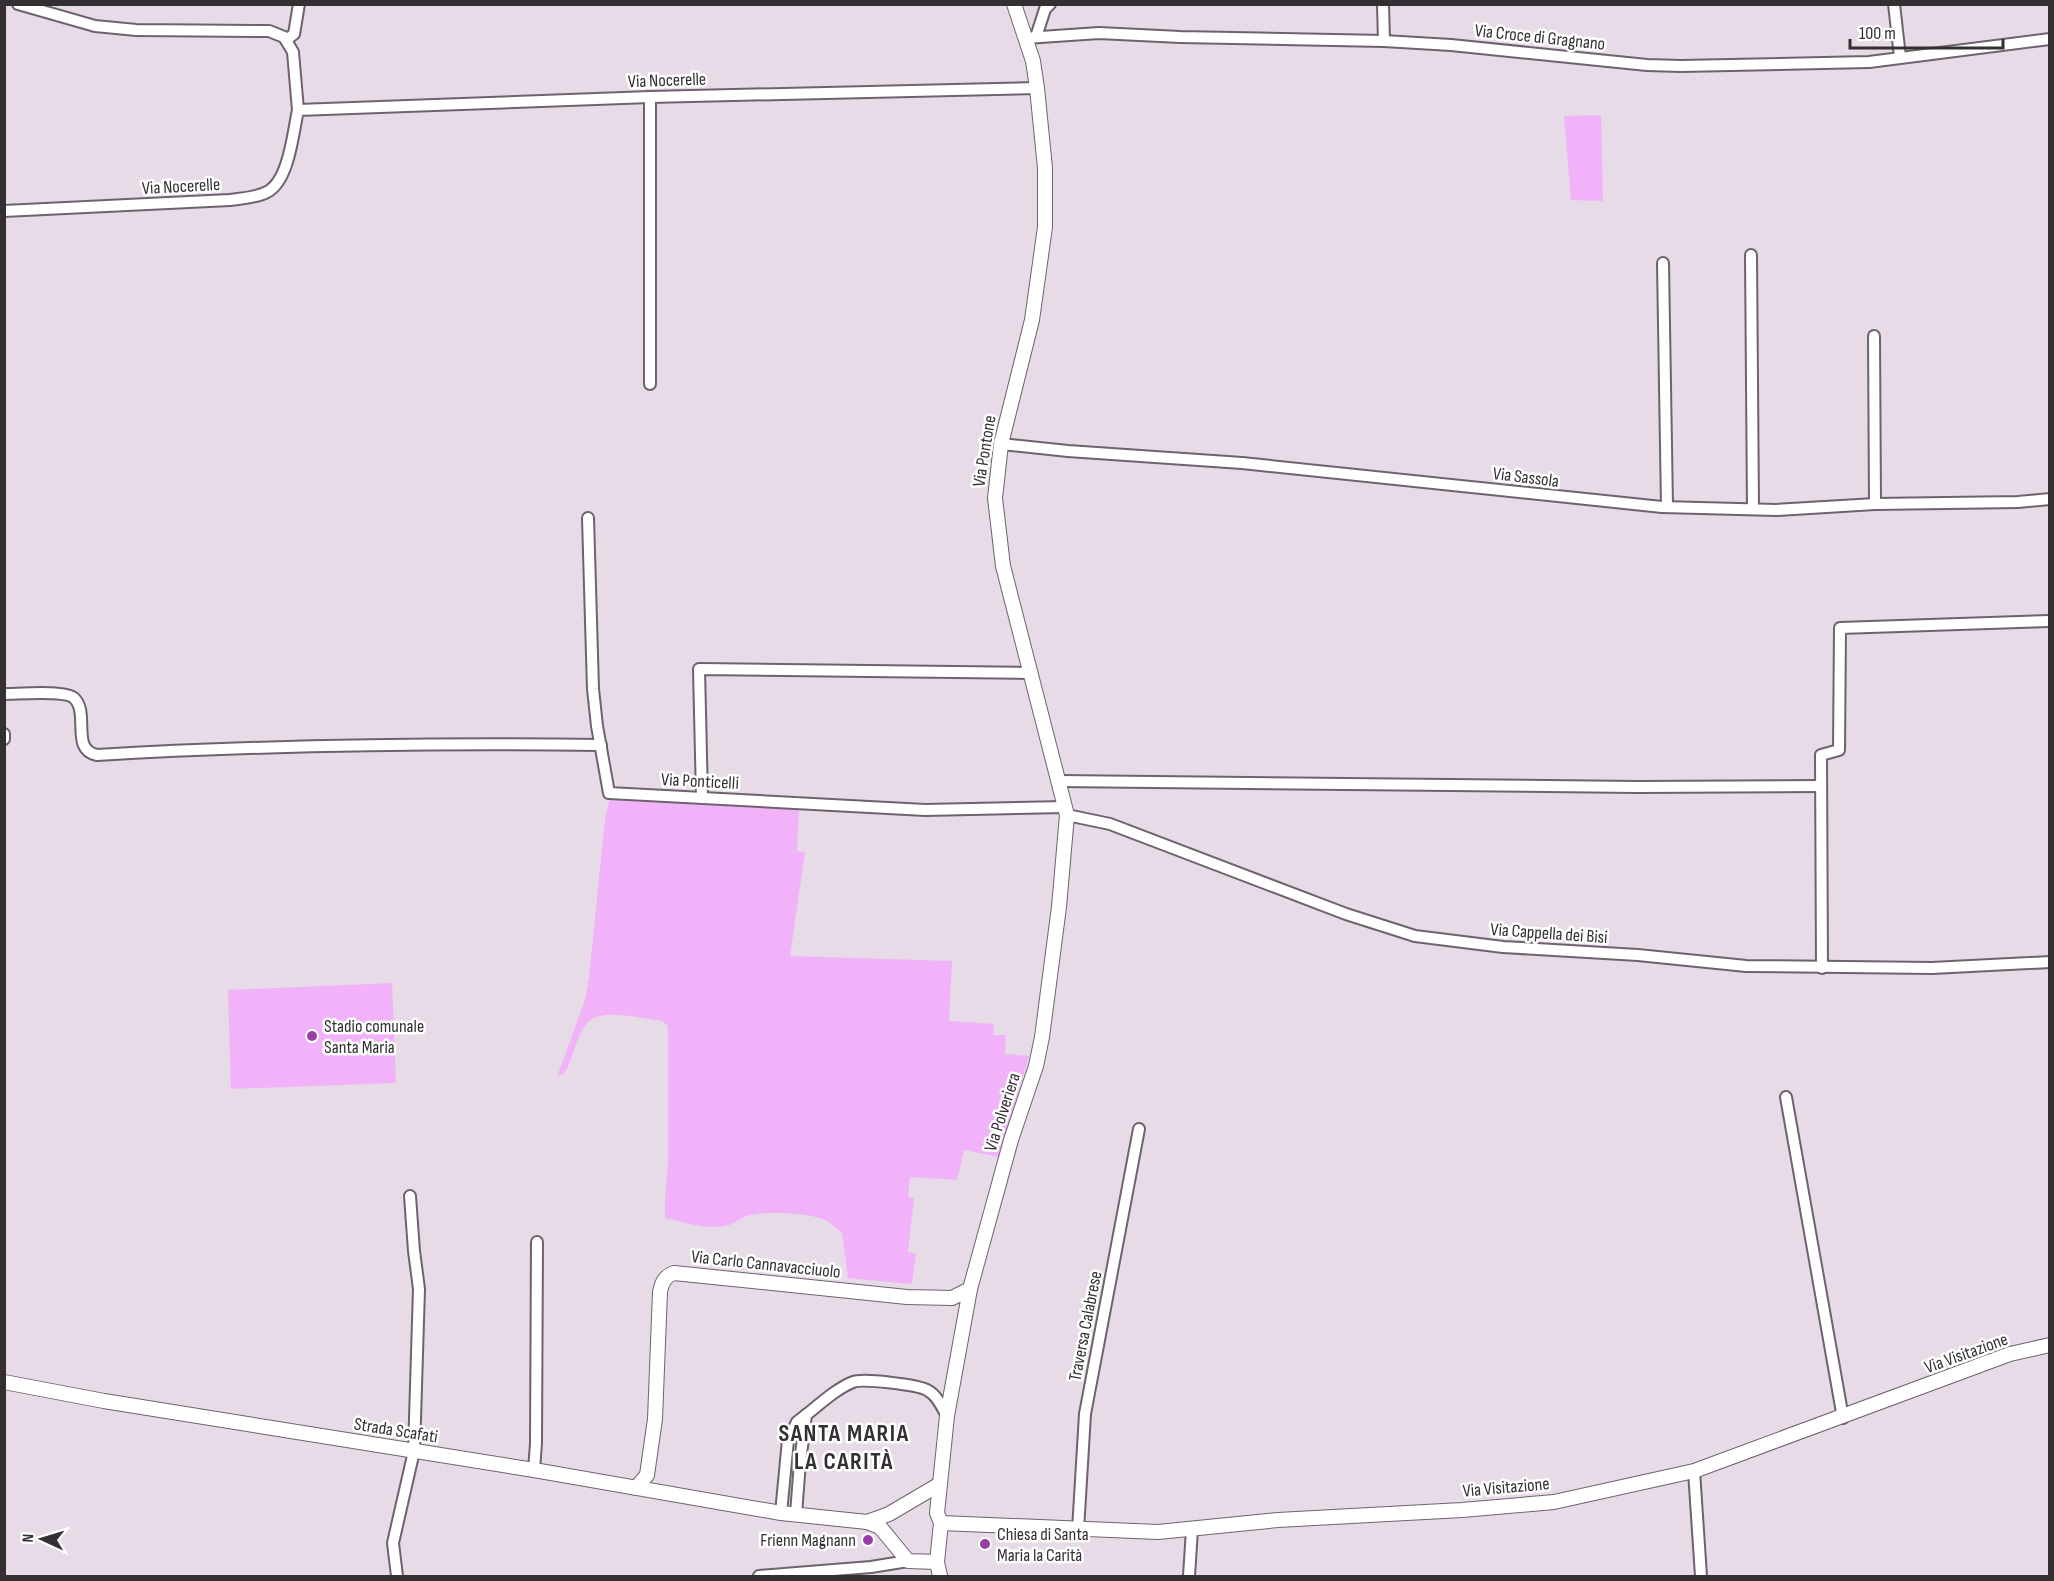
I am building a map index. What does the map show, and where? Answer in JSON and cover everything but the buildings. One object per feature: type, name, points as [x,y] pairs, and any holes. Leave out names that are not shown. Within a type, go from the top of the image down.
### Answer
[{"type":"street","points":[[18,4],[95,26],[136,30],[269,32],[284,37],[286,40],[294,34],[299,4]]},
{"type":"street","name":"Via Pontone","points":[[1014,4],[1031,38],[1045,168],[1045,227],[1032,320],[1001,444],[995,498],[1003,566],[1066,811]]},
{"type":"street","points":[[1383,4],[1384,41]]},
{"type":"street","points":[[1894,4],[1899,57]]},
{"type":"street","points":[[1031,38],[1046,6]]},
{"type":"street","name":"Via Croce di Gragnano","points":[[1031,38],[1099,33],[1384,41],[1670,65],[1869,62],[2049,39]]},
{"type":"street","name":"Via Nocerelle","points":[[4,211],[230,200],[260,196],[270,191],[279,182],[284,172],[298,110],[293,52],[286,40]]},
{"type":"street","name":"Via Nocerelle","points":[[298,110],[650,97],[1037,88]]},
{"type":"street","points":[[650,97],[650,384]]},
{"type":"street","points":[[1751,255],[1754,509]]},
{"type":"street","points":[[1663,263],[1667,507]]},
{"type":"street","points":[[1874,336],[1875,504]]},
{"type":"street","name":"Via Sassola","points":[[1001,444],[1242,463],[1667,507],[1754,509],[2018,502],[2049,499]]},
{"type":"street","name":"Via Ponticelli","points":[[588,518],[593,689],[609,793],[925,810],[1066,811]]},
{"type":"street","points":[[1822,968],[1821,755],[1839,750],[1840,628],[2049,621]]},
{"type":"street","points":[[702,798],[699,669],[1030,673]]},
{"type":"street","points":[[4,694],[64,694],[74,698],[79,706],[84,748],[89,754],[97,755],[208,749],[369,745],[602,745]]},
{"type":"street","points":[[1058,781],[1637,787],[1821,786]]},
{"type":"street","name":"Via Cappella dei Bisi","points":[[1066,811],[1110,824],[1346,914],[1415,936],[1503,947],[1638,955],[1746,966],[1932,968],[2049,962]]},
{"type":"street","name":"Via Polveriera","points":[[947,1416],[970,1289],[1008,1151],[1040,1047],[1059,907],[1066,811]]},
{"type":"street","points":[[1786,1097],[1843,1418]]},
{"type":"street","name":"Traversa Calabrese","points":[[1077,1530],[1085,1414],[1139,1129]]},
{"type":"street","points":[[397,1576],[393,1543],[414,1451],[419,1290],[410,1196]]},
{"type":"street","points":[[534,1470],[537,1242]]},
{"type":"street","name":"Via Carlo Cannavacciuolo","points":[[636,1488],[647,1475],[656,1419],[660,1292],[668,1275],[674,1273],[907,1297],[952,1298],[970,1289]]},
{"type":"street","points":[[952,1298],[965,1312]]},
{"type":"street","name":"Via Visitazione","points":[[941,1523],[1158,1532],[1278,1520],[1462,1510],[1554,1502],[1694,1471],[1843,1418],[2010,1354],[2049,1345]]},
{"type":"street","points":[[781,1513],[788,1440],[797,1422],[842,1387],[857,1380],[916,1386],[928,1390],[938,1399],[947,1416],[937,1512],[941,1523],[937,1562],[940,1576]]},
{"type":"street","name":"Strada Scafati","points":[[4,1382],[104,1401],[796,1514]]},
{"type":"street","points":[[807,1414],[802,1438],[796,1514],[867,1522],[880,1527],[908,1561]]},
{"type":"street","points":[[1694,1471],[1701,1576]]},
{"type":"street","points":[[867,1522],[889,1514],[940,1484]]},
{"type":"street","points":[[1189,1576],[1192,1529]]},
{"type":"street","points":[[759,1576],[790,1576],[908,1561],[937,1562]]},
{"type":"shaded area","points":[[1601,115],[1603,201],[1571,200],[1564,116]]},
{"type":"shaded area","points":[[610,798],[799,806],[797,851],[805,852],[790,956],[952,961],[949,1021],[994,1024],[993,1035],[1006,1035],[1005,1054],[1029,1056],[999,1157],[964,1150],[957,1180],[910,1177],[908,1197],[914,1198],[908,1252],[916,1254],[912,1284],[847,1278],[842,1233],[821,1218],[767,1213],[747,1216],[728,1225],[710,1227],[665,1218],[668,1164],[668,1026],[662,1021],[612,1015],[593,1018],[582,1031],[568,1067],[557,1077],[585,1000],[605,819]]},
{"type":"shaded area","name":"Stadio comunale Santa Maria","points":[[392,983],[396,1083],[231,1089],[228,990]]},
{"type":"place","name":"Stadio comunale Santa Maria","points":[[312,1036]]},
{"type":"place","name":"Frienn Magnann","points":[[868,1540]]},
{"type":"place","name":"Chiesa di Santa Maria la Carità","points":[[985,1544]]},
{"type":"district","name":"SANTA MARIA LA CARITÀ","points":[[844,1447]]}]
